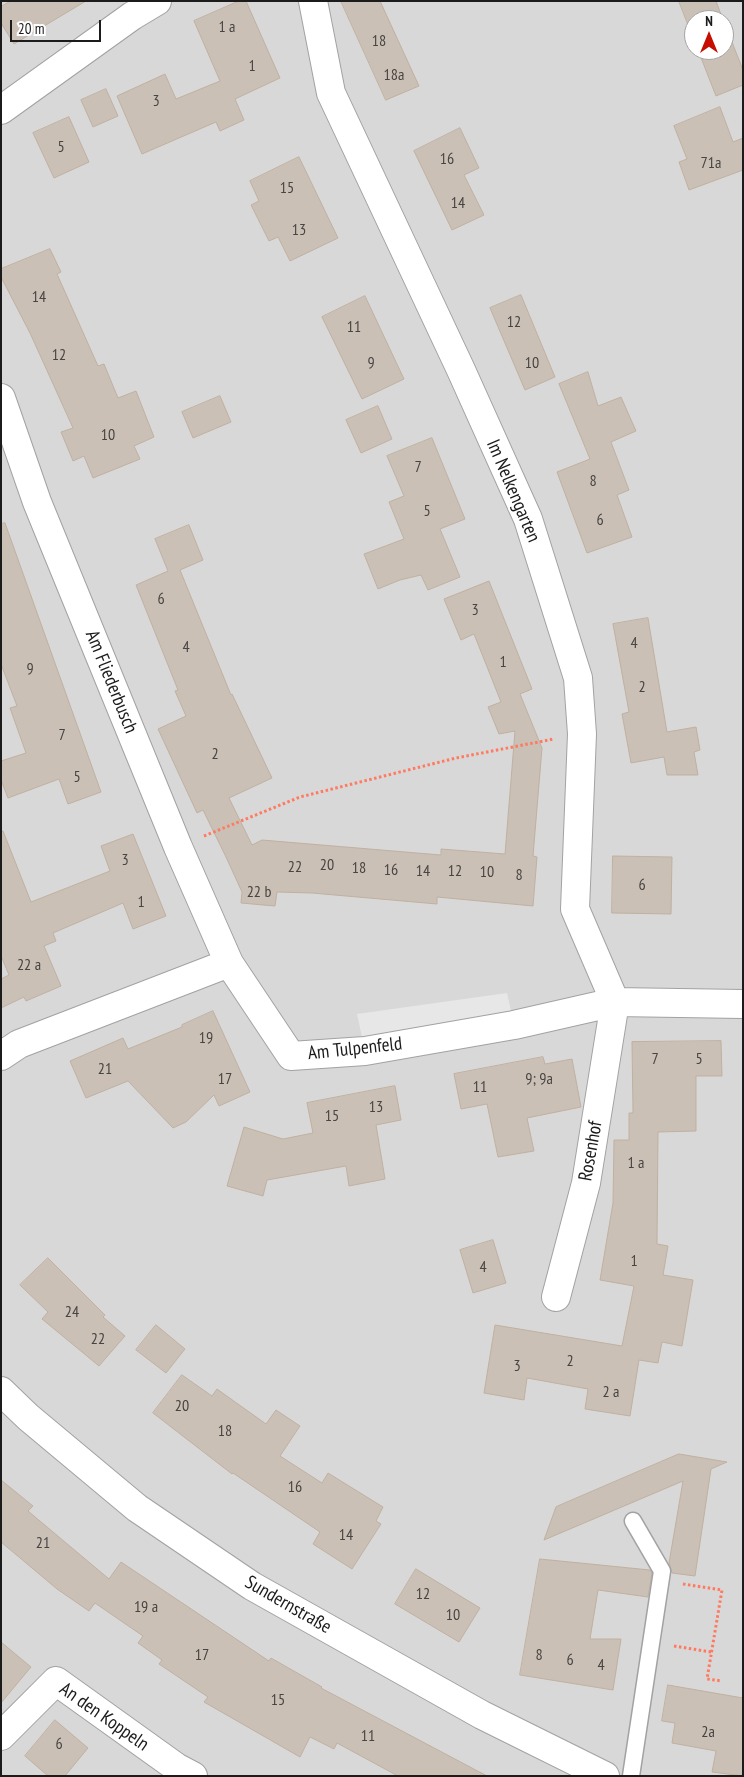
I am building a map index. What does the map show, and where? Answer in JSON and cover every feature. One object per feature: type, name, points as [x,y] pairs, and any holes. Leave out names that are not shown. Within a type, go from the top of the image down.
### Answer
[{"type":"street","points":[[1,110],[132,16],[158,1]]},
{"type":"street","name":"Im Nelkengarten","points":[[313,1],[331,93],[461,370],[528,519],[578,678],[582,734],[575,909],[615,1002]]},
{"type":"street","name":"Am Fliederbusch","points":[[1,398],[37,502],[178,847],[229,963]]},
{"type":"street","points":[[1,1056],[19,1044],[229,963]]},
{"type":"street","name":"Am Tulpenfeld","points":[[229,963],[291,1056],[365,1051],[514,1025],[615,1002],[743,1004]]},
{"type":"street","name":"Rosenhof","points":[[556,1297],[586,1183],[615,1002]]},
{"type":"street","name":"Sundernstraße","points":[[1,1390],[28,1417],[137,1508],[252,1586],[482,1715],[605,1776]]},
{"type":"street","name":"An den Koppeln","points":[[1,1736],[56,1681],[176,1767],[192,1776]]},
{"type":"lane","points":[[631,1776],[662,1571],[633,1521]]},
{"type":"path","points":[[178,847],[300,797],[456,758],[582,734]]},
{"type":"path","points":[[661,1581],[722,1590],[707,1679],[722,1681]]},
{"type":"path","points":[[651,1642],[711,1652]]},
{"type":"shaded area","points":[[1,1],[743,1],[743,1776],[1,1776]]},
{"type":"shaded area","points":[[507,993],[514,1025],[365,1051],[357,1014]]},
{"type":"building","points":[[11,1],[86,1],[14,44],[1,23],[1,7]]},
{"type":"building","points":[[239,1],[246,1],[280,78],[235,99],[244,120],[220,131],[216,122],[142,154],[117,96],[165,74],[176,99],[220,81],[194,21]]},
{"type":"building","points":[[341,1],[380,1],[419,86],[386,100]]},
{"type":"building","points":[[679,1],[716,1],[719,10],[684,10],[684,14]]},
{"type":"building","points":[[734,47],[743,70],[743,85],[716,96],[702,60],[734,60]]},
{"type":"building","points":[[106,89],[118,116],[93,127],[81,100]]},
{"type":"building","points":[[720,107],[733,142],[743,138],[743,170],[689,190],[679,162],[687,159],[674,126]]},
{"type":"building","points":[[69,117],[89,162],[54,178],[33,133]]},
{"type":"building","points":[[460,128],[479,168],[464,175],[484,215],[452,230],[414,151]]},
{"type":"building","points":[[299,157],[338,238],[290,261],[278,237],[269,241],[251,205],[259,201],[250,181]]},
{"type":"building","points":[[50,249],[61,272],[57,274],[98,366],[104,364],[118,398],[136,391],[154,437],[134,446],[140,459],[93,478],[84,456],[73,461],[61,432],[73,428],[30,333],[1,277],[1,269]]},
{"type":"building","points":[[521,295],[555,377],[525,390],[490,308]]},
{"type":"building","points":[[365,296],[404,379],[362,399],[322,317]]},
{"type":"building","points":[[588,372],[598,406],[621,397],[636,431],[611,442],[629,490],[617,495],[632,537],[587,553],[557,472],[590,459],[559,384]]},
{"type":"building","points":[[220,396],[231,422],[193,438],[182,412]]},
{"type":"building","points":[[378,406],[392,439],[361,453],[346,420]]},
{"type":"building","points":[[432,438],[465,519],[440,529],[460,577],[428,590],[421,575],[400,580],[378,589],[364,554],[404,539],[389,502],[404,496],[387,456]]},
{"type":"building","points":[[5,523],[101,792],[68,804],[59,779],[8,798],[1,780],[1,761],[26,753],[10,708],[17,706],[1,664],[1,524]]},
{"type":"building","points":[[189,525],[203,560],[180,570],[231,695],[272,778],[229,798],[252,845],[262,840],[441,855],[441,849],[505,854],[515,731],[499,734],[488,707],[501,702],[474,634],[461,640],[444,599],[489,581],[532,689],[520,694],[542,748],[533,856],[537,857],[533,906],[437,897],[437,904],[312,893],[277,892],[275,906],[241,903],[242,892],[226,857],[203,810],[197,813],[158,729],[186,716],[175,691],[178,690],[136,585],[168,571],[155,539]]},
{"type":"building","points":[[648,618],[667,732],[696,727],[700,750],[694,752],[698,775],[667,775],[664,757],[631,763],[622,714],[629,712],[613,624]]},
{"type":"building","points":[[1,831],[3,831],[31,902],[110,871],[101,846],[133,834],[166,916],[133,929],[123,903],[53,933],[56,941],[44,946],[61,986],[26,1001],[24,997],[1,1008],[1,979],[9,975],[1,956]]},
{"type":"building","points":[[613,856],[672,857],[671,914],[612,913]]},
{"type":"building","points":[[213,1011],[250,1092],[219,1106],[214,1095],[186,1122],[173,1128],[128,1081],[86,1098],[70,1061],[123,1038],[128,1049],[182,1027],[182,1025]]},
{"type":"building","points":[[721,1041],[722,1076],[696,1076],[696,1131],[658,1132],[657,1244],[668,1246],[663,1275],[693,1280],[682,1346],[662,1342],[658,1363],[639,1360],[630,1416],[585,1409],[588,1389],[527,1378],[524,1400],[484,1393],[495,1325],[622,1346],[634,1286],[600,1280],[613,1203],[614,1140],[629,1140],[629,1113],[633,1113],[632,1042]]},
{"type":"building","points":[[543,1057],[545,1064],[572,1059],[581,1107],[527,1118],[534,1151],[498,1157],[487,1104],[461,1109],[454,1074]]},
{"type":"building","points":[[395,1086],[401,1120],[376,1125],[385,1179],[349,1186],[346,1166],[267,1180],[263,1196],[227,1186],[244,1127],[283,1139],[313,1133],[307,1103]]},
{"type":"building","points":[[493,1240],[506,1283],[473,1293],[460,1250]]},
{"type":"building","points":[[48,1258],[105,1315],[103,1317],[125,1336],[99,1366],[42,1319],[48,1312],[20,1285]]},
{"type":"building","points":[[156,1325],[185,1349],[166,1373],[136,1350]]},
{"type":"building","points":[[182,1375],[212,1396],[217,1389],[266,1424],[276,1410],[300,1426],[280,1456],[322,1483],[328,1473],[383,1507],[376,1521],[381,1524],[352,1569],[313,1544],[320,1532],[232,1474],[153,1413]]},
{"type":"building","points":[[679,1454],[727,1462],[711,1469],[695,1576],[672,1573],[669,1563],[683,1481],[544,1540],[556,1507]]},
{"type":"building","points":[[1,1480],[33,1506],[28,1511],[109,1579],[121,1562],[269,1661],[271,1658],[321,1688],[487,1776],[398,1776],[337,1743],[334,1749],[310,1737],[300,1757],[204,1702],[208,1697],[159,1664],[162,1660],[138,1643],[143,1636],[95,1603],[89,1611],[57,1589],[1,1542]]},
{"type":"building","points":[[540,1559],[650,1570],[652,1573],[648,1597],[598,1590],[590,1639],[621,1639],[613,1690],[520,1675]]},
{"type":"building","points":[[416,1569],[480,1608],[459,1642],[395,1604]]},
{"type":"building","points":[[1,1642],[31,1667],[1,1703]]},
{"type":"building","points":[[668,1685],[743,1698],[743,1776],[712,1772],[716,1751],[672,1743],[675,1723],[662,1721]]},
{"type":"building","points":[[55,1720],[88,1748],[65,1776],[48,1776],[25,1756]]}]
